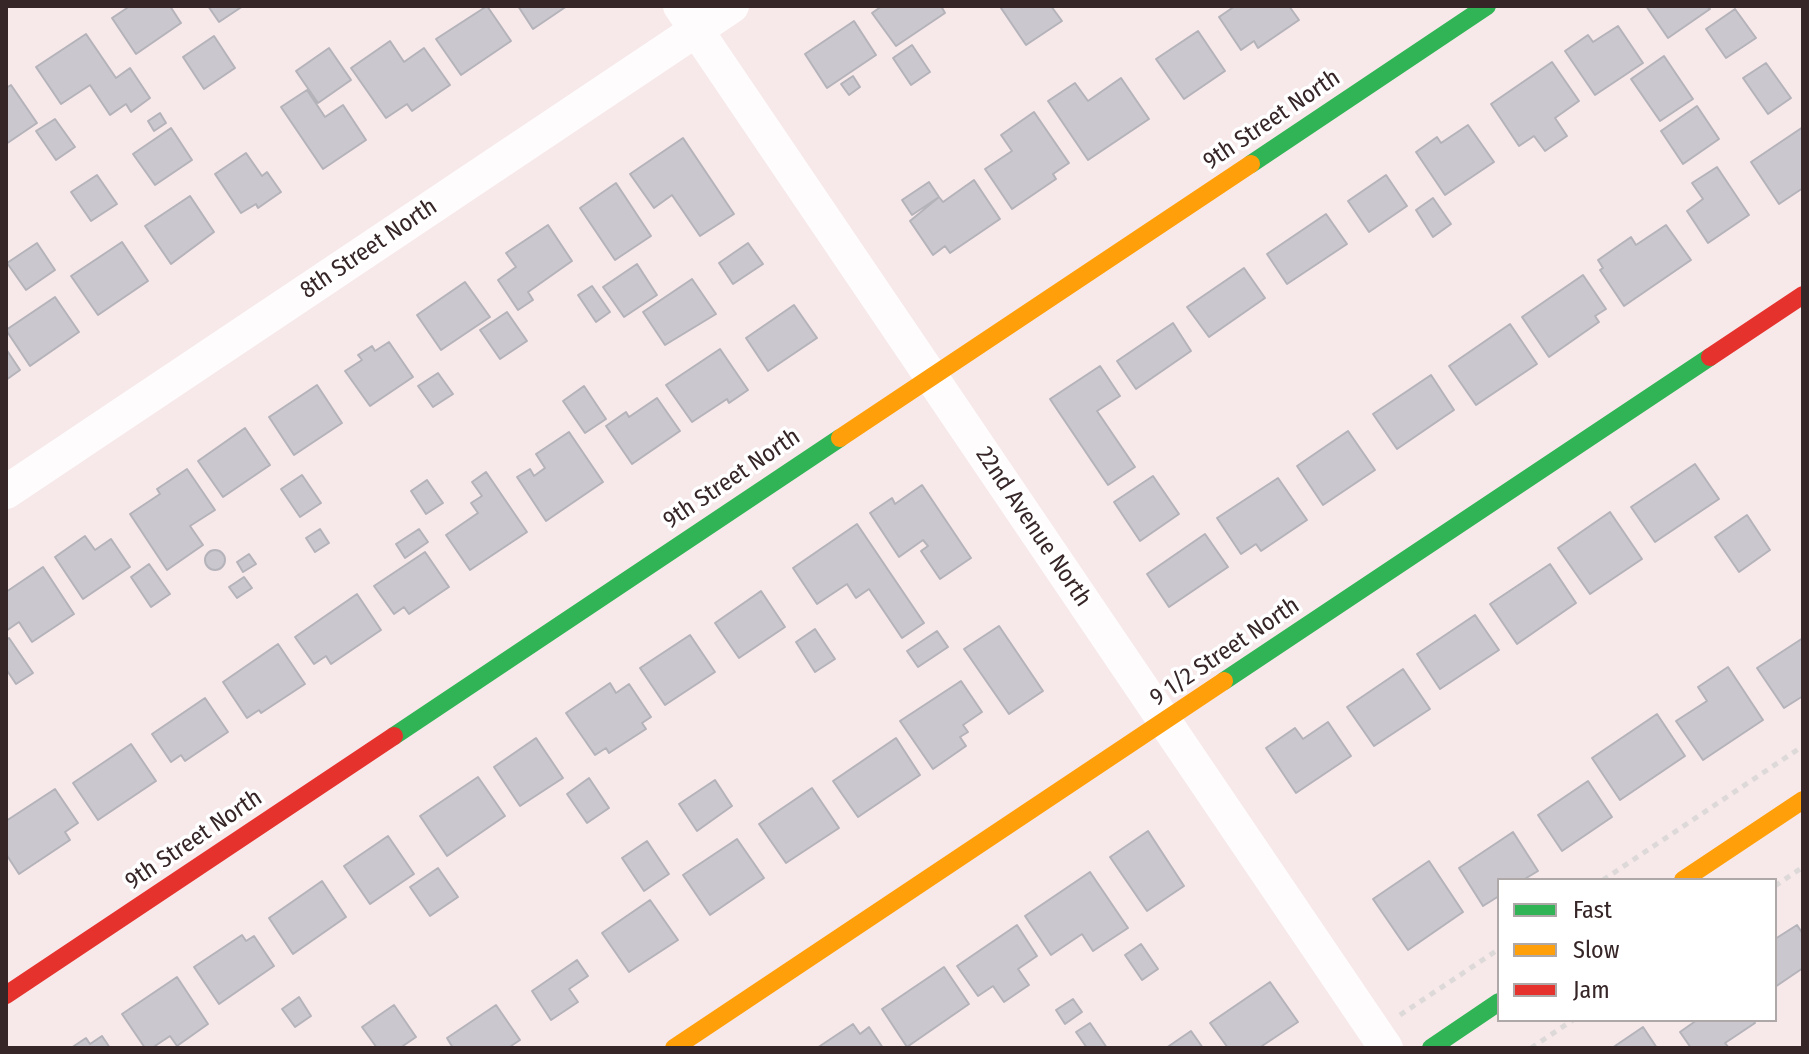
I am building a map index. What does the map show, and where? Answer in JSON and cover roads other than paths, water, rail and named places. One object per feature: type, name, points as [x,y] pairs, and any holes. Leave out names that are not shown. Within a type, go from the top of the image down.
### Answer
[{"type":"street","name":"8th Street North","points":[[6,492],[688,18],[732,6]]},
{"type":"street","name":"9th Street North","points":[[6,995],[930,375],[1487,6]]},
{"type":"street","name":"22nd Avenue North","points":[[688,18],[1164,721],[1388,1035]]},
{"type":"street","name":"9 1/2 Street North","points":[[674,1048],[1803,295]]},
{"type":"street","points":[[1686,878],[1803,800]]},
{"type":"street","points":[[1431,1048],[1497,1003]]}]
